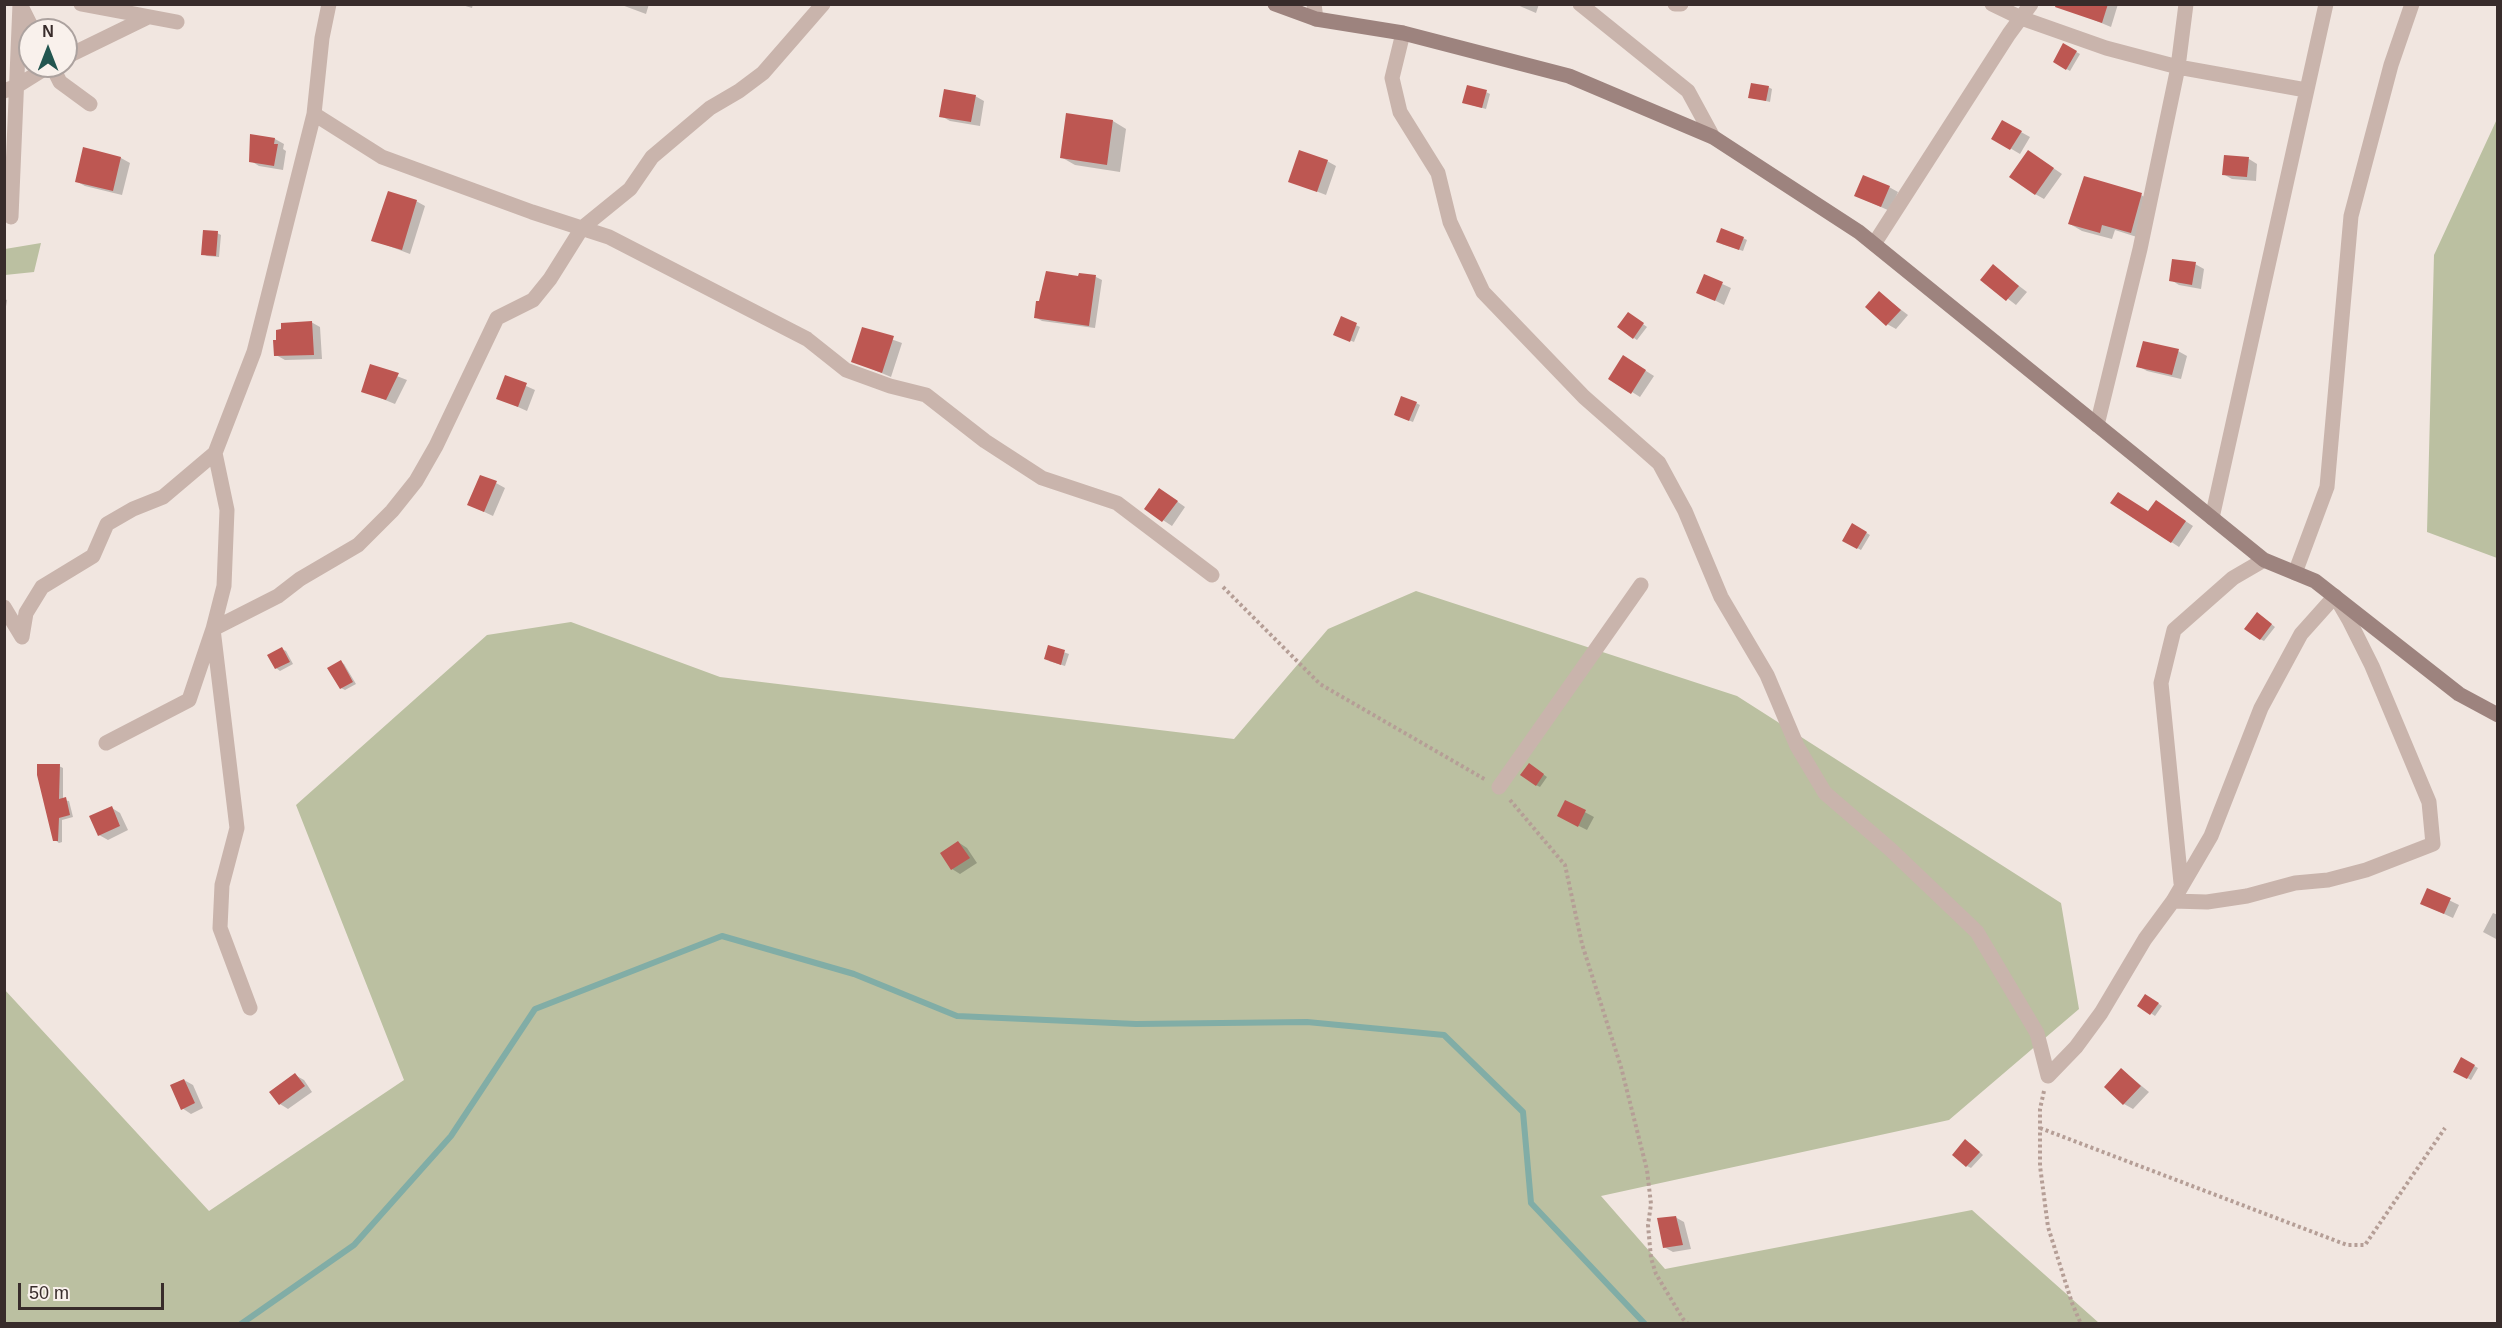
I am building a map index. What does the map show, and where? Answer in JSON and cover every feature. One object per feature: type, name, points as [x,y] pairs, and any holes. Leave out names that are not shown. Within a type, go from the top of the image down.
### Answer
[{"type":"street","points":[[20,4],[27,18]]},
{"type":"street","points":[[10,218],[11,88],[20,4]]},
{"type":"street","points":[[81,4],[177,22]]},
{"type":"street","points":[[4,607],[22,637],[26,613],[42,587],[93,556],[107,524],[133,509],[163,497],[215,453],[254,352],[314,114],[322,39],[329,4]]},
{"type":"street","points":[[213,629],[278,596],[300,579],[358,545],[392,512],[416,481],[436,446],[497,318],[533,300],[550,279],[582,228],[630,189],[652,157],[710,108],[740,91],[763,73],[822,4]]},
{"type":"street","points":[[1275,4],[1403,33],[1569,76],[1713,137],[1874,244],[2264,560],[2315,581],[2459,694],[2498,715]]},
{"type":"street","points":[[1580,4],[1688,90],[1713,137]]},
{"type":"street","points":[[1675,4],[1681,4]]},
{"type":"street","points":[[1992,4],[2021,18],[2106,48],[2178,67],[2306,90]]},
{"type":"street","points":[[1874,244],[2031,4]]},
{"type":"street","points":[[2097,425],[2140,249],[2178,67],[2186,4]]},
{"type":"street","points":[[2212,518],[2326,4]]},
{"type":"street","points":[[2295,573],[2327,487],[2351,216],[2391,65],[2412,4]]},
{"type":"street","points":[[78,51],[148,17]]},
{"type":"street","points":[[1403,33],[1392,78],[1400,112],[1438,173],[1450,222],[1483,292],[1584,397],[1659,463],[1685,511],[1721,597],[1767,675],[1797,746],[1825,793],[1890,849],[1977,932],[2037,1033],[2048,1076]]},
{"type":"street","points":[[11,88],[29,78]]},
{"type":"street","points":[[58,78],[90,104]]},
{"type":"street","points":[[314,114],[382,157],[609,237],[807,339],[846,370],[890,386],[926,394],[985,441],[1042,478],[1117,503],[1212,575]]},
{"type":"street","points":[[106,744],[189,700],[213,629],[224,586],[227,510],[215,453]]},
{"type":"street","points":[[2181,883],[2161,683],[2174,630],[2233,578],[2264,560]]},
{"type":"street","points":[[1499,787],[1641,585]]},
{"type":"street","points":[[2048,1076],[2076,1047],[2101,1013],[2145,939],[2173,900],[2181,883],[2211,836],[2267,697],[2301,634],[2335,596]]},
{"type":"street","points":[[2173,900],[2207,902],[2247,896],[2295,883],[2328,880],[2366,870],[2433,844],[2429,802],[2372,666],[2335,596]]},
{"type":"street","points":[[213,629],[237,828],[222,885],[220,928],[250,1008]]},
{"type":"path","points":[[1212,575],[1320,684],[1499,787],[1565,865],[1582,944],[1621,1067],[1647,1170],[1651,1204],[1648,1225],[1651,1258],[1656,1274],[1683,1319],[1688,1323]]},
{"type":"path","points":[[2048,1076],[2040,1109],[2040,1166],[2048,1227],[2072,1303],[2081,1323]]},
{"type":"path","points":[[2040,1128],[2348,1245],[2365,1245],[2445,1128]]},
{"type":"green space","points":[[2497,119],[2497,558],[2427,532],[2434,255]]},
{"type":"green space","points":[[41,243],[34,272],[5,275],[5,249]]},
{"type":"green space","points":[[1416,591],[1737,696],[2061,903],[2079,1009],[1949,1120],[1601,1196],[1665,1269],[1972,1210],[2099,1323],[5,1323],[4,989],[209,1211],[404,1080],[296,805],[487,635],[571,622],[720,677],[1234,739],[1328,629]]},
{"type":"building","points":[[2056,4],[2108,4],[2102,23],[2055,7]]},
{"type":"building","points":[[2063,43],[2077,51],[2066,70],[2053,62]]},
{"type":"building","points":[[1751,83],[1769,86],[1766,101],[1748,98]]},
{"type":"building","points":[[1467,85],[1487,90],[1482,108],[1462,103]]},
{"type":"building","points":[[944,89],[976,95],[971,122],[939,117]]},
{"type":"building","points":[[1066,113],[1113,120],[1107,165],[1060,158]]},
{"type":"building","points":[[2002,120],[2022,131],[2010,150],[1991,139]]},
{"type":"building","points":[[250,134],[275,138],[274,144],[278,144],[274,166],[249,162]]},
{"type":"building","points":[[83,147],[121,157],[113,191],[75,182]]},
{"type":"building","points":[[1299,150],[1328,160],[1317,192],[1288,182]]},
{"type":"building","points":[[2028,150],[2054,168],[2035,195],[2009,177]]},
{"type":"building","points":[[2224,155],[2249,157],[2247,177],[2222,175]]},
{"type":"building","points":[[1863,175],[1890,186],[1881,207],[1854,196]]},
{"type":"building","points":[[2084,176],[2142,193],[2131,233],[2102,225],[2100,233],[2068,224]]},
{"type":"building","points":[[388,191],[417,200],[402,250],[371,241]]},
{"type":"building","points":[[1721,228],[1744,237],[1739,250],[1716,242]]},
{"type":"building","points":[[203,230],[218,231],[216,256],[201,255]]},
{"type":"building","points":[[2172,259],[2196,262],[2192,285],[2169,281]]},
{"type":"building","points":[[1993,264],[2019,286],[2006,301],[1980,280]]},
{"type":"building","points":[[1046,271],[1078,276],[1079,273],[1096,275],[1089,326],[1034,318],[1036,301],[1039,301]]},
{"type":"building","points":[[1704,274],[1723,282],[1715,301],[1696,293]]},
{"type":"building","points":[[1879,291],[1901,310],[1886,326],[1865,307]]},
{"type":"building","points":[[1628,312],[1644,323],[1633,339],[1617,327]]},
{"type":"building","points":[[1341,316],[1357,323],[1350,342],[1333,335]]},
{"type":"building","points":[[312,321],[314,355],[274,356],[273,340],[276,340],[276,330],[281,329],[281,323]]},
{"type":"building","points":[[862,327],[894,336],[882,373],[851,362]]},
{"type":"building","points":[[2143,341],[2179,349],[2172,375],[2136,367]]},
{"type":"building","points":[[1623,355],[1646,370],[1631,394],[1608,379]]},
{"type":"building","points":[[370,364],[399,373],[386,400],[361,392]]},
{"type":"building","points":[[505,375],[527,383],[518,407],[496,399]]},
{"type":"building","points":[[1401,396],[1417,402],[1409,421],[1394,415]]},
{"type":"building","points":[[480,475],[497,481],[484,512],[467,505]]},
{"type":"building","points":[[1159,488],[1178,501],[1162,522],[1144,509]]},
{"type":"building","points":[[2118,492],[2148,511],[2156,500],[2186,521],[2171,543],[2110,503]]},
{"type":"building","points":[[1852,523],[1867,532],[1857,549],[1842,541]]},
{"type":"building","points":[[2257,612],[2272,624],[2260,640],[2244,629]]},
{"type":"building","points":[[1048,645],[1065,650],[1061,665],[1044,659]]},
{"type":"building","points":[[282,647],[290,662],[275,669],[267,655]]},
{"type":"building","points":[[341,660],[353,682],[340,689],[327,668]]},
{"type":"building","points":[[1529,763],[1544,774],[1536,786],[1520,775]]},
{"type":"building","points":[[37,764],[60,764],[59,799],[66,797],[70,815],[59,818],[58,841],[53,841],[37,775]]},
{"type":"building","points":[[1565,800],[1586,810],[1578,827],[1557,816]]},
{"type":"building","points":[[112,806],[120,826],[98,836],[89,816]]},
{"type":"building","points":[[958,841],[970,858],[951,870],[940,853]]},
{"type":"building","points":[[2427,888],[2451,898],[2444,914],[2420,904]]},
{"type":"building","points":[[2145,994],[2159,1003],[2150,1015],[2137,1006]]},
{"type":"building","points":[[2461,1057],[2475,1065],[2467,1079],[2453,1072]]},
{"type":"building","points":[[2121,1068],[2141,1086],[2123,1105],[2104,1087]]},
{"type":"building","points":[[295,1073],[305,1086],[279,1105],[269,1092]]},
{"type":"building","points":[[184,1079],[195,1103],[181,1110],[170,1085]]},
{"type":"building","points":[[1965,1139],[1980,1152],[1966,1167],[1952,1155]]},
{"type":"building","points":[[1676,1216],[1683,1245],[1663,1248],[1657,1218]]},
{"type":"waterway","points":[[241,1324],[354,1245],[451,1136],[535,1009],[722,936],[854,974],[957,1016],[1136,1024],[1307,1022],[1444,1035],[1523,1112],[1531,1203],[1645,1324]]}]
